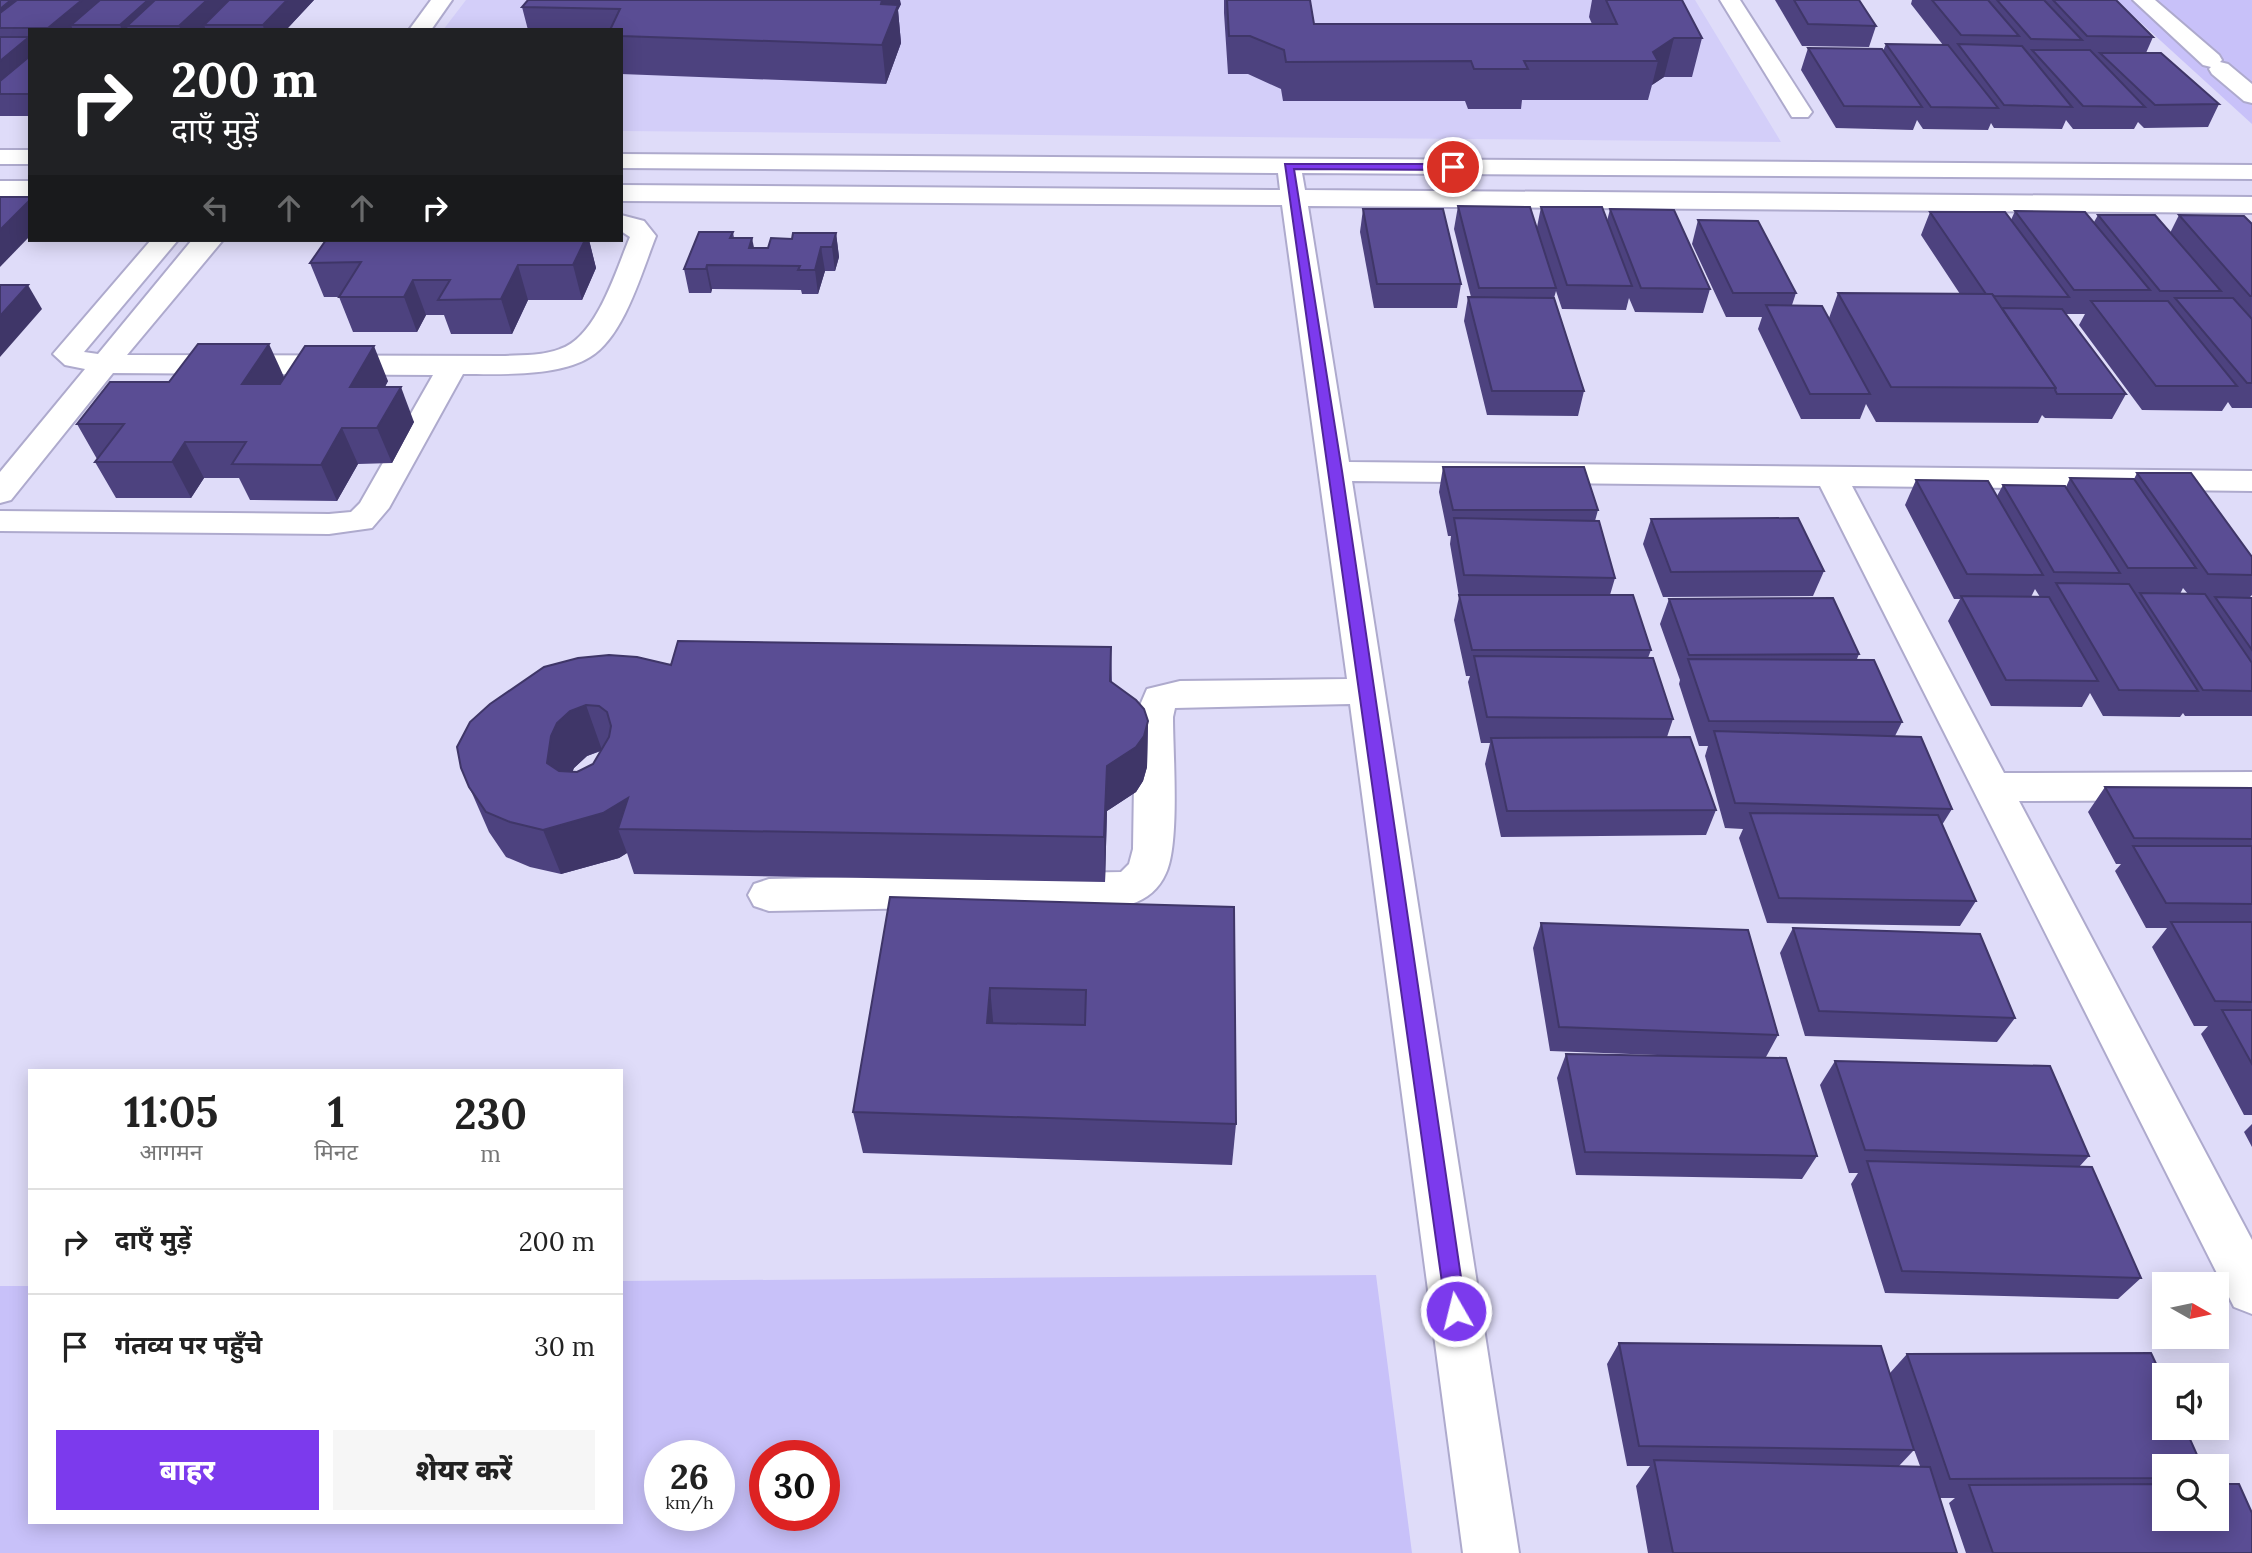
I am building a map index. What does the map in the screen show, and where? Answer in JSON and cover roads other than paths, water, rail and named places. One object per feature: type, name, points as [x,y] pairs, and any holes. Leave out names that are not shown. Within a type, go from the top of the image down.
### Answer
[{"type":"street","points":[[421,28],[442,0]]},
{"type":"street","points":[[1730,0],[1800,112]]},
{"type":"street","points":[[2143,0],[2252,96]]},
{"type":"street","points":[[0,156],[28,157]]},
{"type":"street","points":[[623,161],[1291,182],[2252,205]]},
{"type":"street","points":[[623,193],[1291,182],[2252,172]]},
{"type":"street","points":[[1291,182],[1491,1553]]},
{"type":"street","points":[[0,189],[28,189]]},
{"type":"street","points":[[163,242],[67,354],[75,359],[106,364],[453,366],[551,360],[580,352],[600,331],[643,236],[635,227],[623,224]]},
{"type":"street","points":[[0,493],[207,242]]},
{"type":"street","points":[[0,521],[329,524],[360,521],[373,508],[453,366]]},
{"type":"street","points":[[1335,471],[2252,481]]},
{"type":"street","points":[[1832,477],[2252,1290]]},
{"type":"street","points":[[769,895],[1131,888],[1147,871],[1153,849],[1154,717],[1160,698],[1180,694],[1367,691]]},
{"type":"street","points":[[1992,787],[2252,786]]}]
